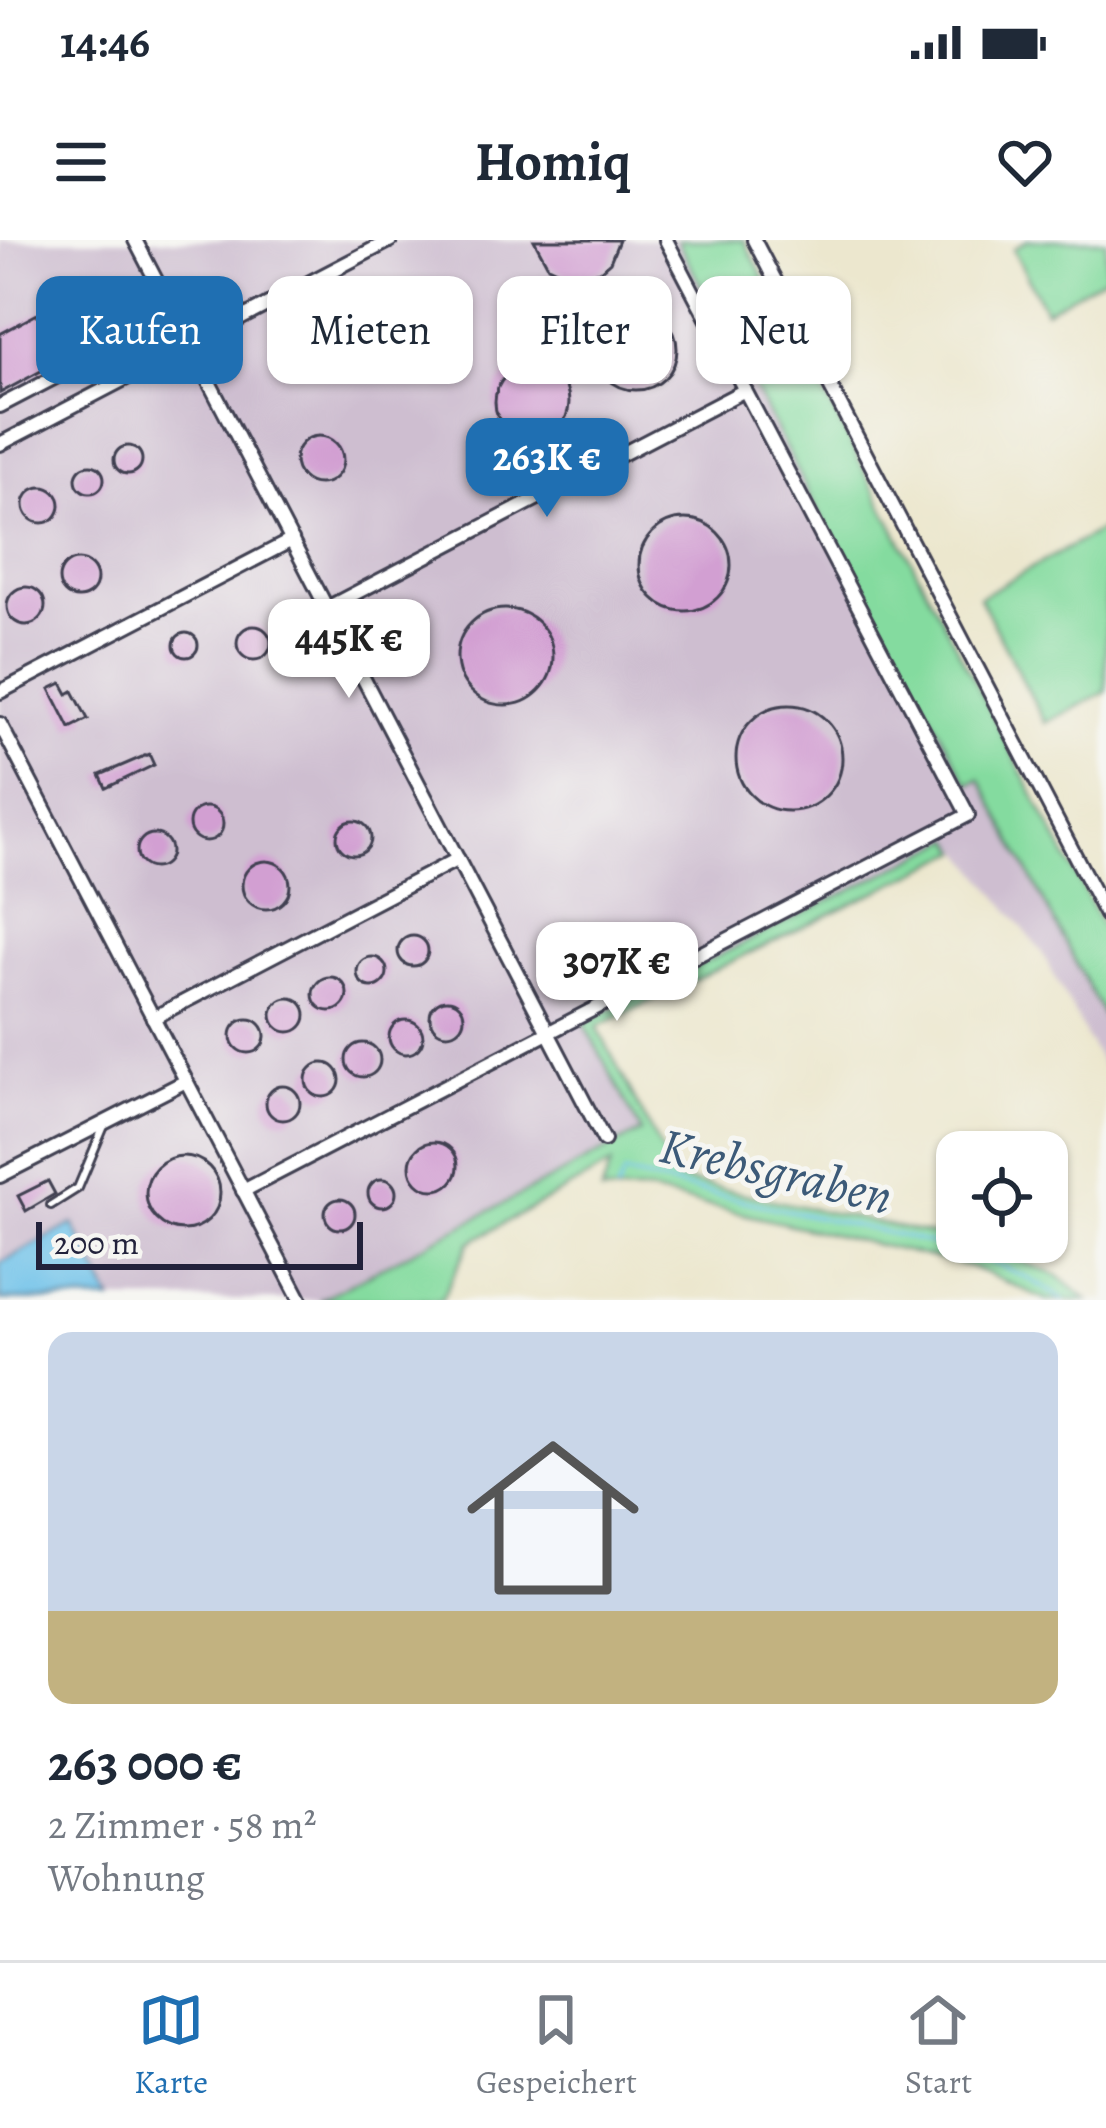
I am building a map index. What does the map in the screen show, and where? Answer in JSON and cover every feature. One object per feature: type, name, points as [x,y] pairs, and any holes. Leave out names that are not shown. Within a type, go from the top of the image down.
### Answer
[{"type":"street","points":[[136,240],[155,276]]},
{"type":"street","points":[[243,317],[391,240]]},
{"type":"street","points":[[244,1191],[968,815],[666,240]]},
{"type":"street","points":[[754,240],[1106,915]]},
{"type":"street","points":[[0,406],[42,384]]},
{"type":"street","points":[[0,444],[115,384]]},
{"type":"street","points":[[210,384],[604,1140]]},
{"type":"street","points":[[327,608],[745,390]]},
{"type":"street","points":[[0,692],[292,540]]},
{"type":"street","points":[[0,724],[300,1299]]},
{"type":"street","points":[[153,1018],[458,859]]},
{"type":"street","points":[[0,1176],[186,1081]]},
{"type":"lane","points":[[51,1205],[78,1188],[105,1122]]},
{"type":"shaded area","points":[[0,240],[677,240],[696,276],[696,384],[752,384],[909,684],[914,682],[968,783],[979,778],[1106,1021],[1106,1074],[1041,951],[953,839],[585,1023],[642,1132],[319,1300],[112,1300],[72,1224],[0,1263]]},
{"type":"green space","points":[[677,240],[744,240],[763,276],[696,276]]},
{"type":"green space","points":[[1028,240],[1106,240],[1106,276],[1045,311],[1013,249]]},
{"type":"green space","points":[[752,384],[819,384],[1106,933],[1106,1021],[980,779],[968,784],[914,683],[909,685]]},
{"type":"green space","points":[[1106,527],[1106,692],[1045,723],[979,597]]},
{"type":"green space","points":[[953,839],[960,851],[597,1027],[676,1179],[936,1235],[936,1258],[648,1192],[601,1193],[611,1165],[470,1242],[441,1300],[319,1300],[641,1132],[584,1023]]},
{"type":"green space","points":[[956,1263],[1026,1263],[1057,1275],[1088,1300],[1047,1300]]},
{"type":"water","points":[[73,1224],[112,1300],[0,1300],[0,1263]]},
{"type":"building","points":[[534,240],[619,240],[610,262],[600,271],[569,276],[548,266]]},
{"type":"building","points":[[36,315],[36,374],[0,393],[0,334]]},
{"type":"building","points":[[672,330],[677,349],[672,368]]},
{"type":"building","points":[[501,384],[563,384],[566,416],[546,436],[518,436],[498,416],[495,402]]},
{"type":"building","points":[[616,384],[656,384],[636,390]]},
{"type":"building","points":[[319,436],[336,443],[343,460],[336,477],[319,484],[302,477],[295,460],[302,443]]},
{"type":"building","points":[[128,446],[138,450],[142,460],[138,470],[128,474],[118,470],[114,460],[118,450]]},
{"type":"building","points":[[90,465],[100,469],[104,479],[100,489],[90,493],[80,489],[76,479],[80,469]]},
{"type":"building","points":[[42,487],[54,493],[60,505],[54,517],[42,523],[30,517],[24,505],[30,493]]},
{"type":"building","points":[[685,519],[703,522],[718,532],[728,547],[728,583],[718,598],[703,608],[685,611],[667,608],[652,598],[642,583],[639,565],[642,547],[652,532],[667,522]]},
{"type":"building","points":[[78,560],[92,565],[97,579],[92,593],[78,598],[64,593],[59,579],[64,565]]},
{"type":"building","points":[[26,587],[40,592],[45,606],[40,620],[26,625],[12,620],[7,606],[12,592]]},
{"type":"building","points":[[505,609],[524,612],[539,623],[550,638],[550,676],[539,691],[524,702],[505,705],[486,702],[471,691],[460,676],[457,657],[460,638],[471,623],[486,612]]},
{"type":"building","points":[[254,626],[266,631],[271,643],[266,655],[254,660],[242,655],[237,643],[242,631]]},
{"type":"building","points":[[186,633],[195,636],[195,654],[186,657],[177,654],[174,645],[177,636]]},
{"type":"building","points":[[62,683],[68,694],[73,691],[88,719],[70,728],[50,689]]},
{"type":"building","points":[[789,705],[809,709],[827,720],[838,738],[842,758],[838,778],[827,796],[809,807],[789,811],[769,807],[751,796],[740,778],[736,758],[740,738],[751,720],[769,709]]},
{"type":"building","points":[[149,754],[154,765],[106,788],[100,775]]},
{"type":"building","points":[[206,807],[218,812],[223,824],[218,836],[206,841],[194,836],[189,824],[194,812]]},
{"type":"building","points":[[354,821],[366,826],[371,838],[366,850],[354,855],[342,850],[337,838],[342,826]]},
{"type":"building","points":[[154,834],[166,839],[171,851],[166,863],[154,868],[142,863],[137,851],[142,839]]},
{"type":"building","points":[[266,861],[283,868],[290,885],[283,902],[266,909],[249,902],[242,885],[249,868]]},
{"type":"building","points":[[413,936],[428,951],[413,966],[398,951]]},
{"type":"building","points":[[372,957],[387,972],[372,987],[357,972]]},
{"type":"building","points":[[330,977],[342,982],[347,994],[342,1006],[330,1011],[318,1006],[313,994],[318,982]]},
{"type":"building","points":[[289,998],[301,1003],[306,1015],[301,1027],[289,1032],[277,1027],[272,1015],[277,1003]]},
{"type":"building","points":[[447,1000],[459,1005],[464,1017],[459,1029],[447,1034],[435,1029],[430,1017],[435,1005]]},
{"type":"building","points":[[248,1019],[260,1024],[265,1036],[260,1048],[248,1053],[236,1048],[231,1036],[236,1024]]},
{"type":"building","points":[[406,1020],[418,1025],[423,1037],[418,1049],[406,1054],[394,1049],[389,1037],[394,1025]]},
{"type":"building","points":[[363,1043],[375,1048],[380,1060],[375,1072],[363,1077],[351,1072],[346,1060],[351,1048]]},
{"type":"building","points":[[323,1063],[335,1068],[340,1080],[335,1092],[323,1097],[311,1092],[306,1080],[311,1068]]},
{"type":"building","points":[[283,1086],[295,1091],[300,1103],[295,1115],[283,1120],[271,1115],[266,1103],[271,1091]]},
{"type":"building","points":[[434,1142],[451,1149],[458,1166],[451,1183],[434,1190],[417,1183],[410,1166],[417,1149]]},
{"type":"building","points":[[183,1156],[209,1167],[220,1193],[209,1219],[183,1230],[157,1219],[146,1193],[157,1167]]},
{"type":"building","points":[[382,1179],[392,1183],[396,1193],[392,1203],[382,1207],[372,1203],[368,1193],[372,1183]]},
{"type":"building","points":[[48,1181],[55,1194],[26,1211],[18,1196]]},
{"type":"building","points":[[340,1199],[355,1214],[340,1229],[325,1214]]},
{"type":"waterway","name":"Krebsgraben","points":[[617,1191],[624,1174],[921,1241],[981,1258],[1063,1300]]}]
